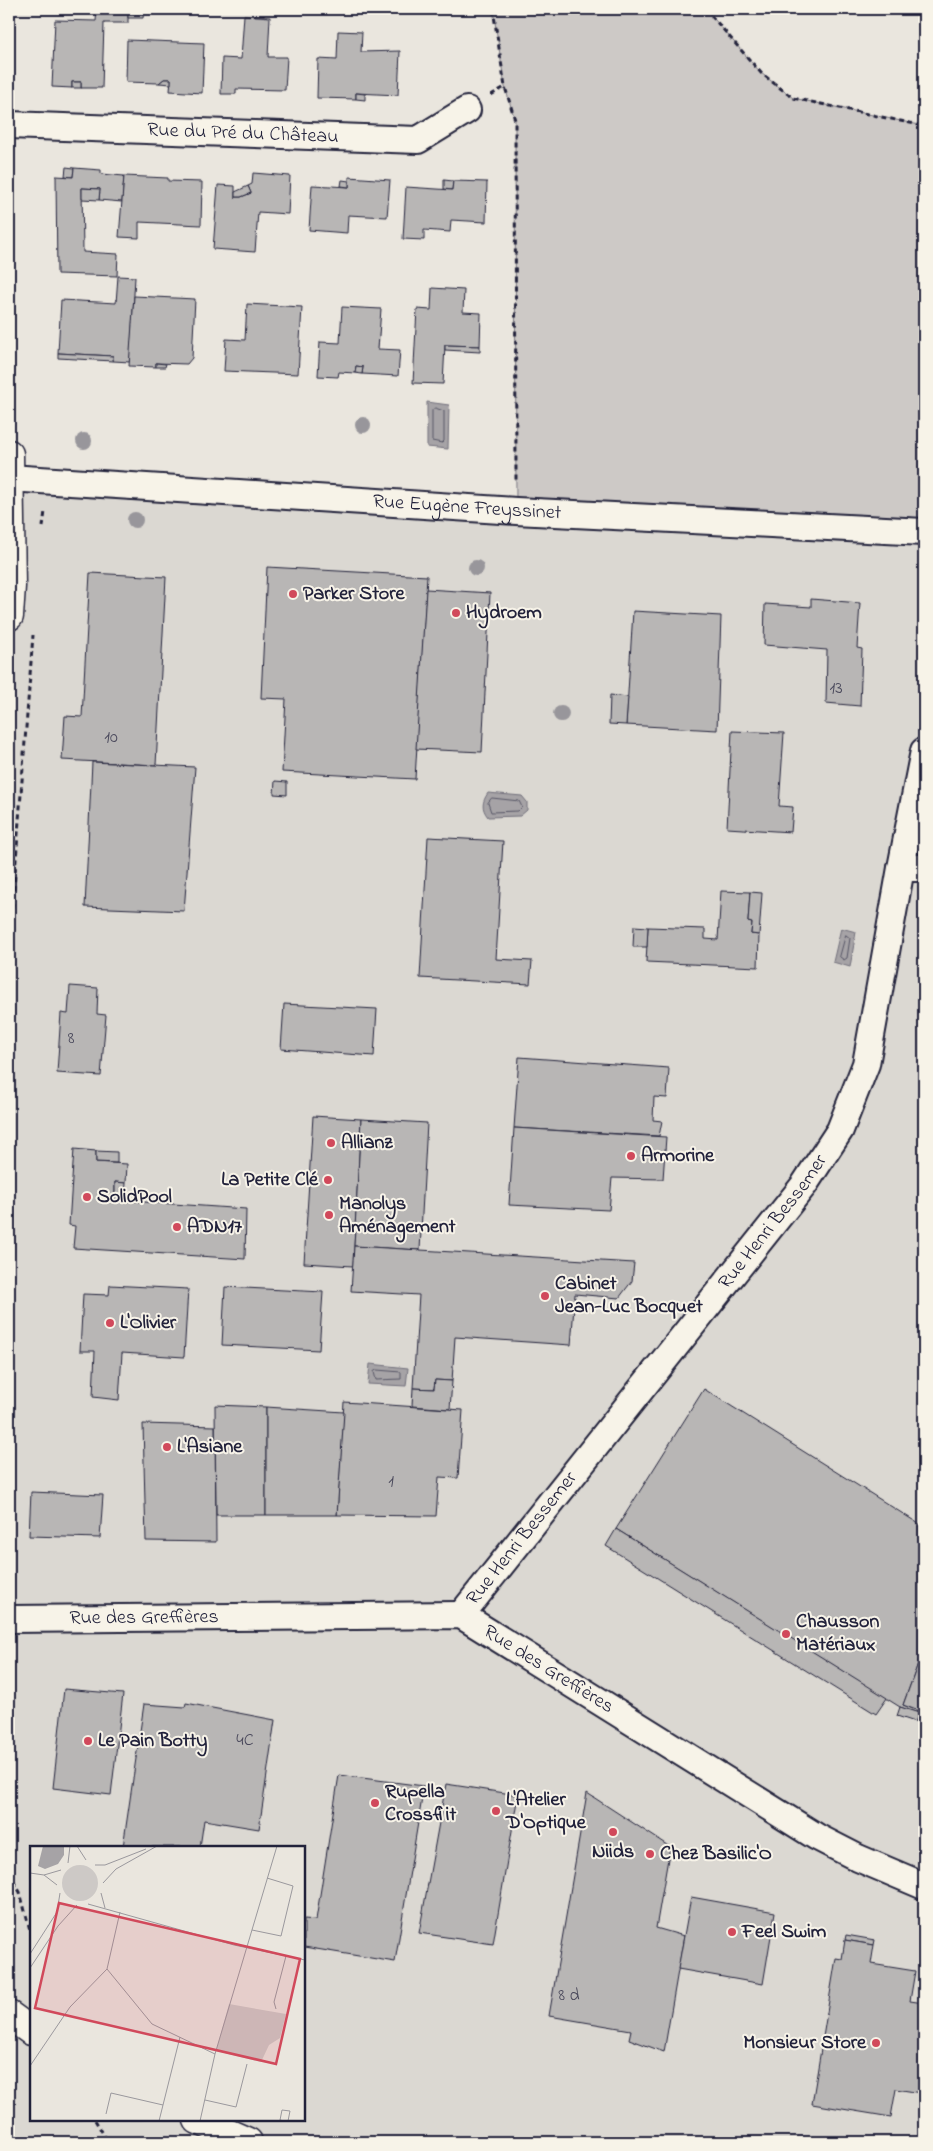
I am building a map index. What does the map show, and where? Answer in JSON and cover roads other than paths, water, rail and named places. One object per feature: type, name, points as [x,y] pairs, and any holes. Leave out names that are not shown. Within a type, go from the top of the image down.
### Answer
[{"type":"street","name":"Rue du Pré du Château","points":[[9,125],[418,140],[467,110]]},
{"type":"street","points":[[9,454],[9,616]]},
{"type":"street","name":"Rue Eugène Freyssinet","points":[[9,478],[516,511],[924,532]]},
{"type":"street","name":"Rue Henri Bessemer","points":[[461,1615],[804,1185],[840,1130],[866,1064],[912,868],[924,751]]},
{"type":"street","name":"Rue des Greffières","points":[[9,1619],[461,1615],[817,1837],[858,1858],[924,1886]]},
{"type":"street","points":[[9,2015],[30,2030]]},
{"type":"street","points":[[200,2121],[248,2142]]},
{"type":"water","points":[[427,402],[449,405],[448,449],[427,447]]},
{"type":"water","points":[[488,793],[522,796],[527,802],[527,810],[520,816],[488,817],[483,805]]},
{"type":"water","points":[[841,928],[856,932],[850,967],[833,962]]},
{"type":"water","points":[[370,1364],[408,1368],[406,1386],[368,1384]]},
{"type":"place","name":"Parker Store","points":[[293,594]]},
{"type":"place","name":"Hydroem","points":[[456,613]]},
{"type":"place","name":"Allianz","points":[[331,1143]]},
{"type":"place","name":"Armorine","points":[[631,1156]]},
{"type":"place","name":"La Petite Clé","points":[[328,1180]]},
{"type":"place","name":"SolidPool","points":[[87,1197]]},
{"type":"place","name":"Manolys Aménagement","points":[[329,1215]]},
{"type":"place","name":"ADN17","points":[[177,1227]]},
{"type":"place","name":"Cabinet Jean-Luc Bocquet","points":[[545,1296]]},
{"type":"place","name":"L'Olivier","points":[[110,1323]]},
{"type":"place","name":"L'Asiane","points":[[167,1447]]},
{"type":"place","name":"Chausson Matériaux","points":[[786,1634]]},
{"type":"place","name":"Le Pain Botty","points":[[88,1741]]},
{"type":"place","name":"Rupella Crossfiit","points":[[375,1803]]},
{"type":"place","name":"L'Atelier D'Optique","points":[[496,1811]]},
{"type":"place","name":"Niids","points":[[613,1832]]},
{"type":"place","name":"Chez Basilic'O","points":[[650,1854]]},
{"type":"place","name":"Feel Swim","points":[[732,1932]]},
{"type":"place","name":"Monsieur Store","points":[[876,2043]]}]
